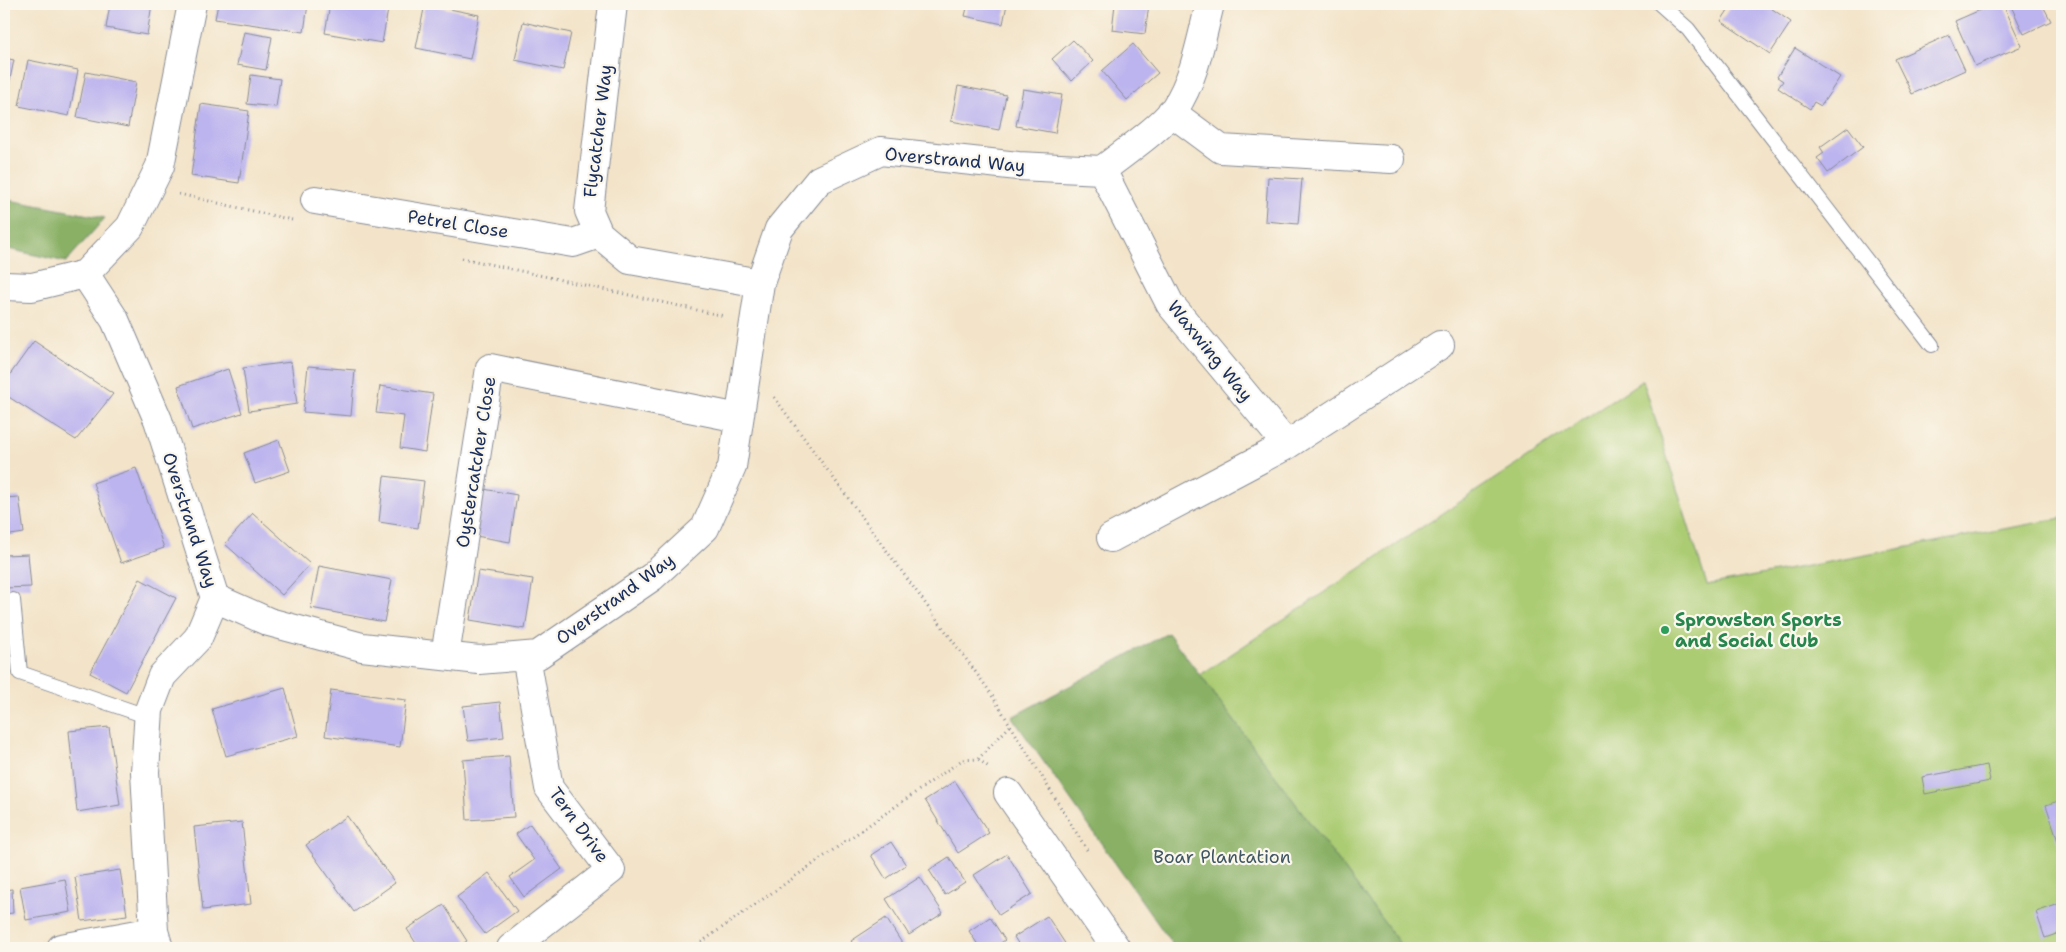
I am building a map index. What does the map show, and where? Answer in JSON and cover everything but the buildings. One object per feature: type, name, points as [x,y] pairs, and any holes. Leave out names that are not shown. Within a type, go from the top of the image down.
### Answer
[{"type":"street","points":[[4,286],[32,287],[85,274],[130,227],[160,166],[192,4]]},
{"type":"street","name":"Flycatcher Way","points":[[613,4],[589,211],[599,234],[630,260],[760,283]]},
{"type":"street","points":[[1102,170],[1172,112],[1193,71],[1210,4]]},
{"type":"street","points":[[1172,112],[1221,149],[1391,159]]},
{"type":"street","name":"Overstrand Way","points":[[85,274],[115,320],[158,420],[215,598],[269,622],[362,648],[479,660],[538,655],[652,577],[705,528],[732,467],[760,283],[780,229],[819,180],[881,152],[1018,166],[1102,170]]},
{"type":"street","name":"Waxwing Way","points":[[1102,170],[1170,304],[1287,445]]},
{"type":"street","name":"Petrel Close","points":[[315,200],[573,243],[599,234]]},
{"type":"street","points":[[1110,538],[1287,445],[1440,345]]},
{"type":"street","name":"Oystercatcher Close","points":[[445,656],[490,368],[739,418]]},
{"type":"street","points":[[61,948],[157,940],[145,772],[149,710],[162,676],[198,638],[215,598]]},
{"type":"street","name":"Tern Drive","points":[[511,948],[611,870],[549,788],[526,656]]},
{"type":"street","points":[[1008,793],[1116,948]]},
{"type":"lane","points":[[1660,4],[1688,30],[1932,345]]},
{"type":"lane","points":[[13,600],[20,673],[148,717]]},
{"type":"path","points":[[748,360],[988,690],[1092,858]]},
{"type":"path","points":[[978,759],[1010,726]]},
{"type":"path","points":[[693,948],[962,760],[978,759],[993,770],[1008,793]]},
{"type":"green space","points":[[4,199],[105,218],[66,262],[4,248]]},
{"type":"green space","name":"Sprowston Sports and Social Club","points":[[1643,380],[1707,585],[2062,518],[2062,948],[1403,948],[1200,675]]},
{"type":"green space","name":"Boar Plantation","points":[[1168,633],[1403,948],[1175,948],[1012,717]]},
{"type":"place","name":"Sprowston Sports and Social Club","points":[[1665,630]]}]
